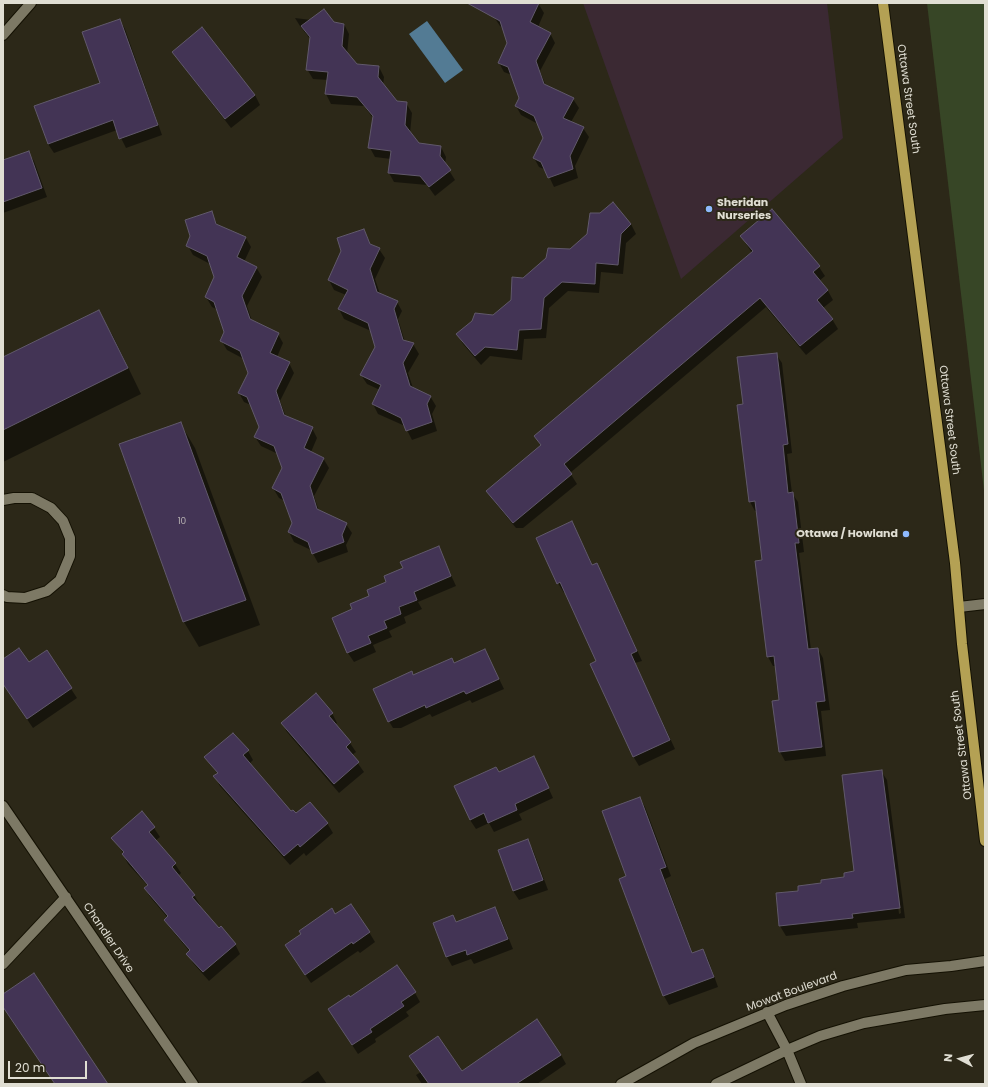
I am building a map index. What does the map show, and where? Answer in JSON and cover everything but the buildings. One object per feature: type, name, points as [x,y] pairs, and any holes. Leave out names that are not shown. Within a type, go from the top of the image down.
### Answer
[{"type":"main road","name":"Ottawa Street South","points":[[883,3],[955,563],[962,644],[985,841]]},
{"type":"street","points":[[3,35],[31,3]]},
{"type":"street","points":[[3,500],[14,498],[32,498],[51,508],[63,521],[70,538],[70,556],[60,580],[47,591],[25,598],[7,597],[3,595]]},
{"type":"street","points":[[959,607],[985,604]]},
{"type":"street","name":"Chandler Drive","points":[[3,806],[193,1084]]},
{"type":"street","points":[[3,964],[66,897]]},
{"type":"street","name":"Mowat Boulevard","points":[[621,1084],[694,1043],[767,1012],[843,986],[906,970],[951,966],[985,960]]},
{"type":"street","points":[[716,1084],[820,1036],[864,1023],[946,1009],[985,1005]]},
{"type":"street","points":[[767,1012],[797,1071],[801,1084]]},
{"type":"shaded area","name":"Sheridan Nurseries","points":[[583,3],[827,3],[843,138],[681,279]]},
{"type":"green space","points":[[927,3],[985,3],[985,499]]},
{"type":"water","points":[[427,21],[463,70],[445,83],[409,34]]},
{"type":"place","name":"Sheridan Nurseries","points":[[709,209]]},
{"type":"place","name":"Ottawa / Howland","points":[[906,534]]}]
